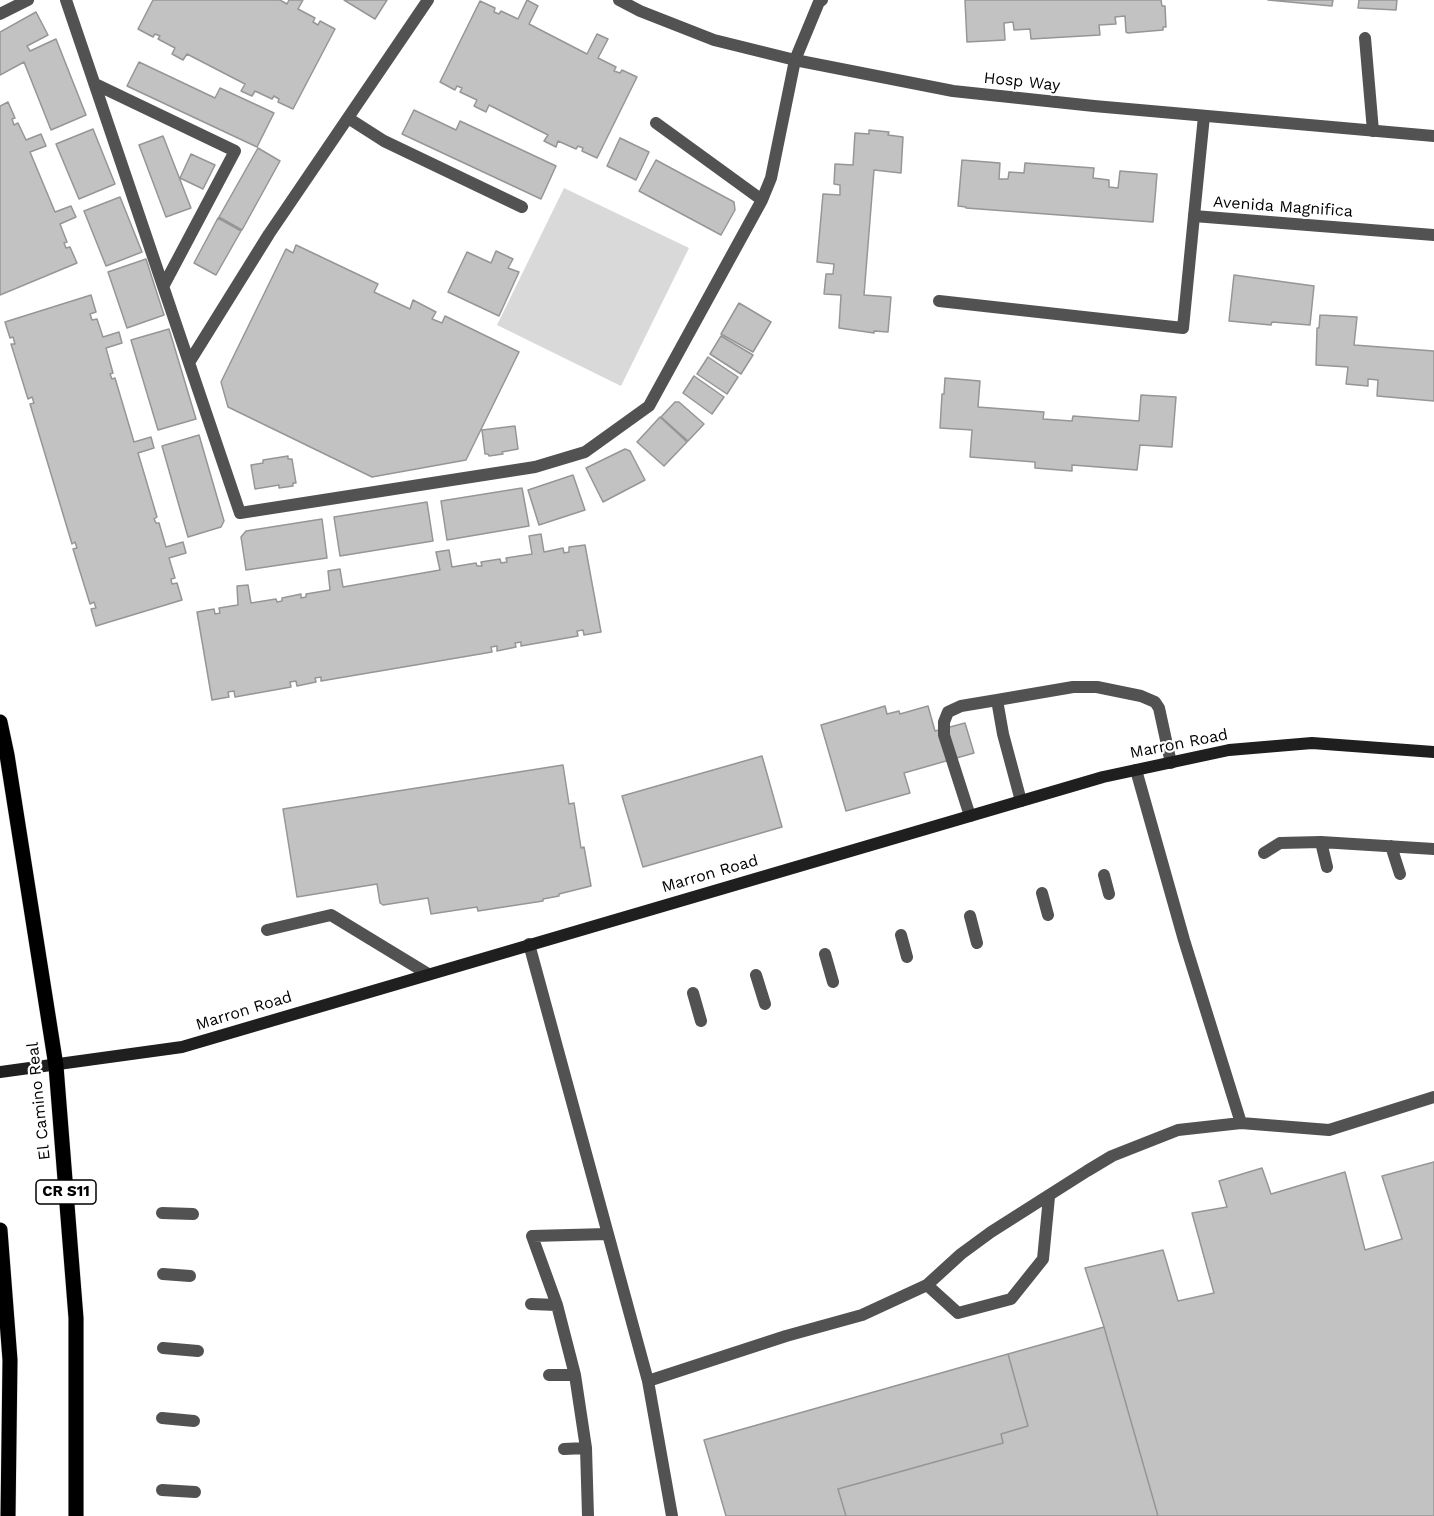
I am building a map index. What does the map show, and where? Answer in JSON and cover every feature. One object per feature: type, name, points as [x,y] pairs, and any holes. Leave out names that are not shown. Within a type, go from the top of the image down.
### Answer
[{"type":"main road","name":"El Camino Real","points":[[0,722],[56,1066],[76,1318],[76,1516]]},
{"type":"main road","name":"Marron Road","points":[[0,1072],[182,1047],[1103,777],[1229,750],[1312,743],[1434,752]]},
{"type":"main road","points":[[0,1230],[3,1303],[10,1360],[9,1516]]},
{"type":"street","points":[[0,14],[28,0]]},
{"type":"street","points":[[66,0],[240,513],[535,467],[585,452],[649,406],[762,200],[771,178],[795,60],[819,2],[822,0]]},
{"type":"street","points":[[190,361],[269,234],[428,0]]},
{"type":"street","name":"Hosp Way","points":[[619,0],[640,11],[714,40],[795,60],[953,91],[1434,136]]},
{"type":"street","points":[[1365,38],[1372,131]]},
{"type":"street","points":[[95,84],[235,151],[164,285]]},
{"type":"street","name":"Avenida Magnifica","points":[[1204,116],[1194,216],[1434,235]]},
{"type":"street","points":[[348,118],[384,141],[522,207]]},
{"type":"street","points":[[656,123],[762,200]]},
{"type":"street","points":[[939,301],[1183,328],[1194,216]]},
{"type":"street","points":[[970,816],[944,735],[944,722],[948,712],[961,706],[1073,687],[1097,687],[1142,696],[1155,702],[1159,708],[1171,762]]},
{"type":"street","points":[[997,700],[1003,734],[1022,801]]},
{"type":"street","points":[[1136,770],[1184,940],[1241,1124]]},
{"type":"street","points":[[1321,842],[1327,867]]},
{"type":"street","points":[[1264,853],[1280,843],[1321,842],[1434,849]]},
{"type":"street","points":[[1391,846],[1400,874]]},
{"type":"street","points":[[1104,875],[1109,894]]},
{"type":"street","points":[[1042,893],[1048,915]]},
{"type":"street","points":[[267,930],[331,915],[428,974]]},
{"type":"street","points":[[970,916],[977,943]]},
{"type":"street","points":[[901,935],[907,957]]},
{"type":"street","points":[[529,944],[648,1381],[672,1516]]},
{"type":"street","points":[[825,954],[833,982]]},
{"type":"street","points":[[756,975],[765,1004]]},
{"type":"street","points":[[693,993],[701,1021]]},
{"type":"street","points":[[648,1381],[786,1336],[862,1315],[927,1285],[976,1243],[1112,1156],[1178,1130],[1241,1124],[1329,1130],[1434,1097]]},
{"type":"street","points":[[927,1285],[958,1313],[1011,1299],[1043,1259],[1049,1197]]},
{"type":"street","points":[[162,1213],[193,1214]]},
{"type":"street","points":[[588,1516],[586,1448],[575,1375],[557,1305],[532,1236],[607,1234]]},
{"type":"street","points":[[163,1274],[190,1276]]},
{"type":"street","points":[[531,1304],[557,1305]]},
{"type":"street","points":[[163,1348],[198,1351]]},
{"type":"street","points":[[549,1375],[575,1375]]},
{"type":"street","points":[[162,1418],[194,1420]]},
{"type":"street","points":[[564,1449],[586,1448]]},
{"type":"street","points":[[162,1490],[195,1492]]},
{"type":"shaded area","points":[[564,188],[689,248],[621,386],[497,325]]},
{"type":"building","points":[[153,0],[280,0],[287,4],[289,0],[303,0],[298,9],[315,18],[313,22],[318,25],[320,21],[335,29],[293,109],[278,102],[279,99],[274,96],[272,99],[255,91],[252,96],[241,91],[245,84],[187,54],[183,60],[172,54],[175,48],[158,39],[160,36],[155,34],[153,37],[138,29]]},
{"type":"building","points":[[344,0],[387,0],[375,19]]},
{"type":"building","points":[[527,0],[538,6],[529,24],[587,54],[597,34],[608,39],[598,58],[616,67],[614,71],[620,73],[622,70],[637,77],[597,158],[582,151],[583,148],[578,146],[576,149],[558,141],[556,147],[544,141],[548,135],[489,105],[486,112],[474,106],[477,100],[460,92],[462,88],[457,86],[455,90],[440,82],[480,1],[495,8],[494,12],[499,14],[501,11],[518,19]]},
{"type":"building","points":[[965,0],[1161,0],[1162,6],[1165,6],[1166,27],[1163,27],[1163,30],[1128,33],[1125,16],[1115,17],[1116,24],[1099,25],[1100,35],[1031,39],[1030,29],[1014,30],[1013,22],[1004,23],[1005,40],[967,42]]},
{"type":"building","points":[[1268,0],[1333,0],[1332,6]]},
{"type":"building","points":[[1359,0],[1397,0],[1396,10],[1358,8]]},
{"type":"building","points":[[36,12],[48,35],[27,46],[30,51],[56,39],[86,115],[51,130],[24,62],[0,75],[0,32]]},
{"type":"building","points":[[139,62],[215,98],[220,88],[274,113],[257,147],[127,86]]},
{"type":"building","points":[[8,102],[15,118],[12,119],[14,125],[18,123],[26,140],[41,134],[46,146],[30,152],[55,212],[71,206],[76,217],[60,224],[67,242],[64,243],[66,248],[70,247],[77,263],[0,295],[0,106]]},
{"type":"building","points":[[414,110],[456,130],[460,121],[556,166],[541,199],[402,134]]},
{"type":"building","points":[[93,129],[115,184],[79,199],[56,144]]},
{"type":"building","points":[[869,130],[889,132],[888,135],[903,137],[901,173],[874,170],[864,295],[891,297],[888,332],[874,331],[874,333],[839,328],[841,295],[824,294],[826,274],[833,274],[834,264],[817,262],[823,194],[840,195],[840,185],[834,184],[835,164],[853,165],[855,133],[869,134]]},
{"type":"building","points":[[163,136],[191,208],[166,217],[139,145]]},
{"type":"building","points":[[620,138],[649,152],[636,180],[607,166]]},
{"type":"building","points":[[258,148],[280,161],[242,230],[219,217]]},
{"type":"building","points":[[191,154],[215,165],[203,189],[180,178]]},
{"type":"building","points":[[656,160],[734,202],[735,210],[721,235],[639,191]]},
{"type":"building","points":[[962,160],[1000,163],[999,179],[1008,179],[1009,172],[1024,173],[1025,163],[1094,168],[1093,178],[1109,180],[1109,187],[1118,188],[1120,171],[1157,174],[1153,222],[958,206]]},
{"type":"building","points":[[120,197],[142,252],[106,266],[84,211]]},
{"type":"building","points":[[218,218],[241,231],[216,275],[194,263]]},
{"type":"building","points":[[296,245],[378,284],[374,292],[410,309],[413,300],[436,312],[432,319],[442,323],[445,316],[519,352],[466,460],[372,477],[228,407],[221,382],[286,249],[293,253]]},
{"type":"building","points":[[496,251],[513,259],[508,268],[519,272],[499,316],[448,292],[467,252],[491,263]]},
{"type":"building","points":[[146,259],[164,315],[127,328],[108,272]]},
{"type":"building","points":[[1234,275],[1314,286],[1310,325],[1272,322],[1271,325],[1229,321]]},
{"type":"building","points":[[91,295],[96,312],[90,314],[92,320],[97,319],[103,337],[119,332],[122,343],[106,348],[113,373],[110,374],[112,379],[115,378],[134,442],[151,437],[154,448],[138,453],[157,517],[154,519],[156,523],[159,523],[166,547],[183,542],[186,553],[169,558],[175,578],[171,579],[172,584],[177,583],[182,600],[96,626],[91,609],[96,608],[94,602],[90,604],[73,549],[77,548],[75,542],[72,544],[30,404],[34,403],[32,397],[28,399],[11,344],[15,344],[13,337],[10,338],[5,322]]},
{"type":"building","points":[[739,303],[771,322],[753,352],[721,334]]},
{"type":"building","points":[[1320,315],[1357,317],[1354,345],[1434,351],[1434,401],[1377,396],[1378,380],[1368,379],[1368,386],[1346,384],[1348,367],[1316,365],[1317,328],[1319,328]]},
{"type":"building","points":[[169,329],[196,419],[158,430],[131,340]]},
{"type":"building","points":[[721,336],[753,355],[741,374],[710,354]]},
{"type":"building","points":[[708,357],[738,377],[727,394],[697,374]]},
{"type":"building","points":[[694,376],[724,397],[712,414],[683,393]]},
{"type":"building","points":[[945,378],[980,381],[978,407],[1044,412],[1043,419],[1072,421],[1073,416],[1139,421],[1141,395],[1176,397],[1172,447],[1140,445],[1137,470],[1072,465],[1072,471],[1035,468],[1035,462],[970,457],[972,430],[940,428]]},
{"type":"building","points":[[675,402],[679,402],[704,424],[688,441],[661,417]]},
{"type":"building","points":[[660,417],[687,442],[664,466],[637,442]]},
{"type":"building","points":[[515,426],[518,449],[502,452],[503,454],[489,456],[485,454],[482,430]]},
{"type":"building","points":[[199,435],[224,521],[221,527],[188,537],[162,446]]},
{"type":"building","points":[[625,449],[630,451],[645,480],[603,502],[586,468]]},
{"type":"building","points":[[288,456],[288,459],[292,459],[296,483],[293,483],[293,486],[279,488],[279,485],[255,489],[251,465],[263,463],[263,460]]},
{"type":"building","points":[[573,475],[585,510],[539,525],[528,490]]},
{"type":"building","points":[[522,488],[529,526],[447,540],[441,501]]},
{"type":"building","points":[[427,502],[433,541],[340,556],[334,517]]},
{"type":"building","points":[[322,519],[327,558],[246,570],[241,537],[246,531]]},
{"type":"building","points":[[541,534],[544,552],[563,548],[564,553],[569,552],[569,547],[585,545],[601,632],[584,635],[583,630],[577,631],[578,636],[521,646],[521,642],[515,643],[516,647],[497,651],[497,646],[491,647],[492,652],[321,681],[321,677],[315,678],[316,682],[297,686],[296,681],[290,682],[291,687],[235,697],[234,691],[228,692],[229,697],[212,700],[197,612],[214,609],[215,614],[220,613],[219,608],[238,605],[237,586],[248,585],[251,603],[276,599],[277,602],[282,601],[282,598],[301,594],[301,598],[306,597],[306,594],[330,590],[328,571],[340,569],[343,587],[440,570],[436,552],[449,550],[452,567],[476,563],[477,566],[482,566],[481,562],[500,559],[501,563],[507,562],[506,558],[532,554],[529,536]]},
{"type":"building","points":[[885,706],[887,714],[899,711],[900,714],[928,706],[935,731],[965,723],[974,753],[904,773],[910,793],[846,811],[821,725]]},
{"type":"building","points":[[762,756],[782,827],[643,867],[622,796]]},
{"type":"building","points":[[563,765],[569,804],[574,803],[581,848],[584,847],[591,886],[543,899],[543,901],[478,911],[477,907],[431,914],[428,898],[383,905],[380,903],[377,884],[297,897],[283,809]]},
{"type":"building","points":[[1434,1162],[1434,1516],[1158,1516],[1085,1268],[1163,1250],[1178,1301],[1214,1293],[1192,1213],[1227,1207],[1219,1181],[1262,1168],[1271,1194],[1345,1172],[1365,1250],[1402,1239],[1382,1176]]},
{"type":"building","points":[[1104,1327],[1158,1516],[846,1516],[838,1489],[1003,1443],[1001,1434],[1028,1426],[1008,1354]]},
{"type":"building","points":[[1008,1354],[1028,1426],[1001,1434],[1003,1443],[838,1489],[846,1516],[726,1516],[704,1440]]}]
